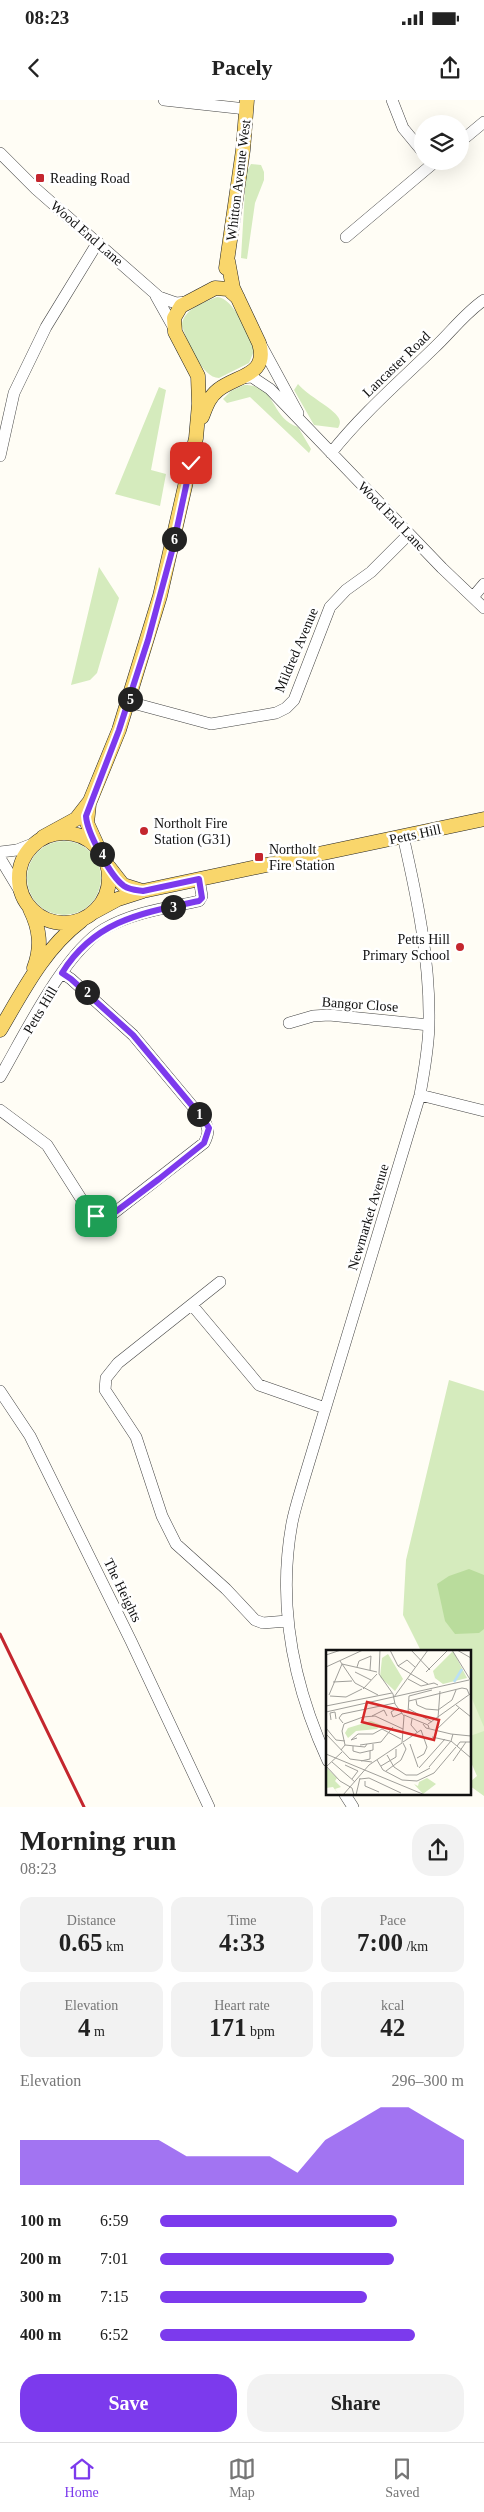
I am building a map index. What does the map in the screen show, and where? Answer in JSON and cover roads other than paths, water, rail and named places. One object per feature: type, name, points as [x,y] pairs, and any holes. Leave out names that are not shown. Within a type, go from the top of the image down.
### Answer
[{"type":"main road","name":"Whitton Avenue West","points":[[208,291],[224,275],[228,261],[247,105]]},
{"type":"main road","name":"Whitton Avenue West","points":[[228,261],[230,276],[246,316]]},
{"type":"main road","points":[[238,298],[228,289],[215,288],[187,302],[181,306],[174,318],[175,332],[201,381],[211,388],[223,386],[257,368],[261,360],[262,351],[259,343]]},
{"type":"main road","name":"Wood End Lane","points":[[246,316],[259,343]]},
{"type":"main road","points":[[107,863],[109,884],[104,899],[90,915],[68,923],[50,921],[35,913],[28,906],[21,892],[19,884],[20,865],[24,857],[39,840],[76,819],[90,801],[109,759],[129,702],[160,596],[196,438],[200,404],[198,376]]},
{"type":"main road","points":[[196,438],[212,396],[223,386]]},
{"type":"main road","points":[[90,801],[87,823],[107,863],[123,885],[143,891]]},
{"type":"main road","name":"Petts Hill","points":[[0,1030],[28,983],[56,944],[90,915],[118,899],[143,891],[484,819]]},
{"type":"main road","points":[[39,840],[51,834],[69,832],[86,838],[100,850]]},
{"type":"main road","name":"Petts Hill","points":[[28,906],[36,923],[40,940],[36,962],[28,983]]},
{"type":"street","points":[[164,100],[247,105]]},
{"type":"street","points":[[392,100],[403,128],[414,141]]},
{"type":"street","points":[[469,134],[484,122]]},
{"type":"street","name":"Wood End Lane","points":[[0,153],[36,189],[153,292],[161,302],[175,332]]},
{"type":"street","points":[[346,237],[425,170]]},
{"type":"street","points":[[0,456],[14,393],[46,327],[98,242]]},
{"type":"street","name":"Wood End Lane","points":[[153,292],[170,302],[187,302]]},
{"type":"street","name":"Lancaster Road","points":[[331,453],[356,424],[441,342],[462,318],[484,300]]},
{"type":"street","name":"Wood End Lane","points":[[259,343],[302,421]]},
{"type":"street","name":"Wood End Lane","points":[[241,378],[252,378],[265,384],[484,608]]},
{"type":"street","name":"Mildred Avenue","points":[[129,702],[211,724],[276,713],[286,708],[294,700],[330,608],[336,598],[371,572],[410,534]]},
{"type":"street","points":[[473,598],[484,584]]},
{"type":"street","name":"Newmarket Avenue","points":[[326,1756],[311,1722],[287,1622],[292,1523],[420,1095],[429,1024],[427,961],[403,836]]},
{"type":"street","points":[[0,852],[16,850],[39,840]]},
{"type":"street","points":[[0,858],[21,892]]},
{"type":"street","name":"Petts Hill","points":[[0,1077],[62,973],[81,948],[105,929],[140,914],[201,900],[199,879]]},
{"type":"street","points":[[0,1110],[47,1145],[88,1208],[96,1216],[103,1218],[110,1216],[159,1179],[204,1143],[208,1135],[209,1128],[204,1120],[133,1035],[62,973]]},
{"type":"street","name":"Bangor Close","points":[[289,1023],[313,1016],[329,1015],[429,1024]]},
{"type":"street","points":[[420,1095],[484,1111]]},
{"type":"street","points":[[220,1282],[110,1371],[106,1378],[105,1390],[136,1437],[162,1516],[176,1544],[226,1589],[255,1620],[263,1623],[287,1622]]},
{"type":"street","points":[[192,1305],[260,1385],[325,1408]]},
{"type":"street","name":"The Heights","points":[[0,1392],[30,1436],[131,1641],[209,1807]]},
{"type":"street","points":[[345,1794],[353,1807]]},
{"type":"railway","points":[[0,1634],[84,1807]]},
{"type":"place","name":"Reading Road","points":[[40,178]]},
{"type":"place","name":"Northolt Fire Station (G31)","points":[[144,831]]},
{"type":"place","name":"Northolt Fire Station","points":[[259,857]]},
{"type":"place","name":"Petts Hill Primary School","points":[[460,947]]}]
